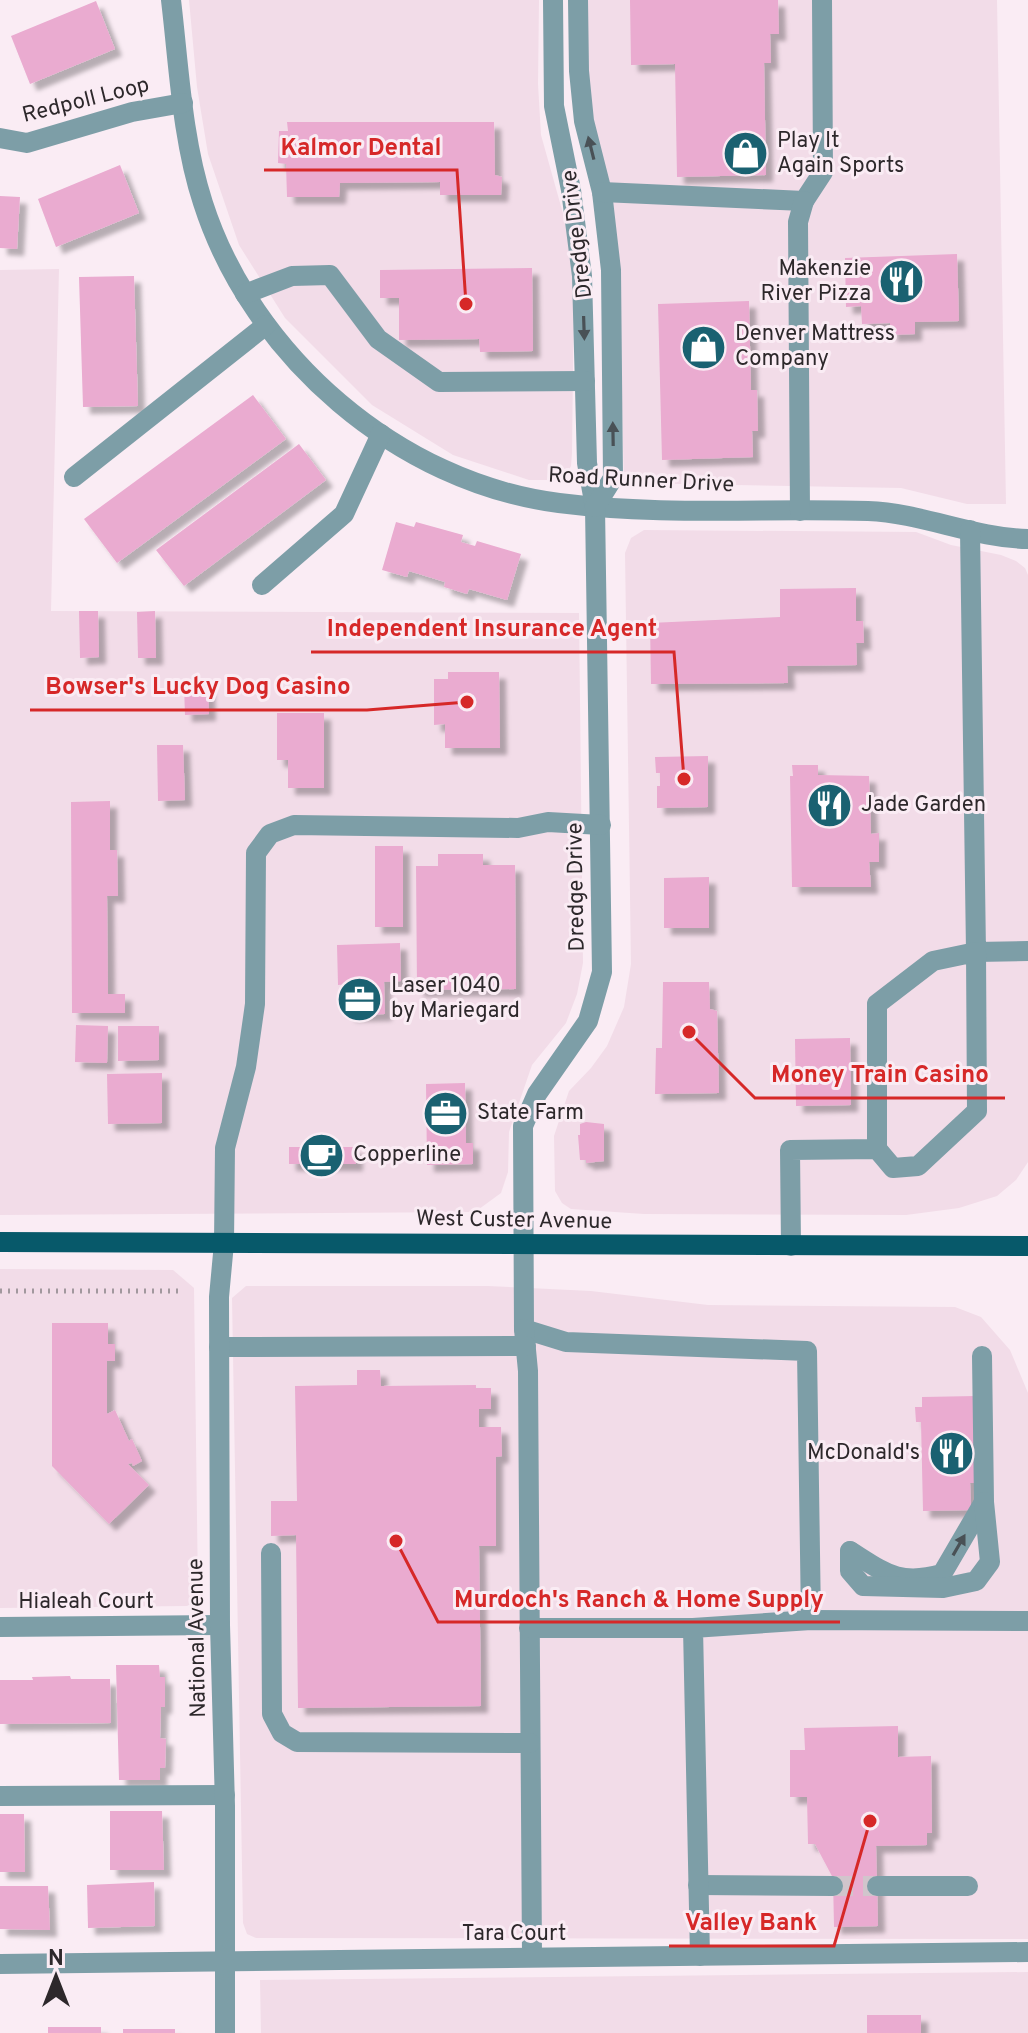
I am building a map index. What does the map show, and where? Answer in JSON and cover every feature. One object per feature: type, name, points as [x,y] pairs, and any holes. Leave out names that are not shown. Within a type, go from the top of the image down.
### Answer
[{"type":"main road","name":"West Custer Avenue","points":[[0,1242],[1028,1246]]},
{"type":"street","name":"Road Runner Drive","points":[[171,0],[194,170],[202,202],[227,262],[266,325],[299,365],[381,434],[427,461],[484,485],[531,498],[595,507],[895,513],[1028,539]]},
{"type":"street","name":"Dredge Drive","points":[[532,1957],[523,1126],[537,1094],[588,1021],[602,972],[595,507],[587,463],[582,276],[571,190],[554,106],[553,0]]},
{"type":"street","name":"Dredge Drive","points":[[578,0],[579,71],[584,121],[602,192],[611,270],[613,478],[595,507]]},
{"type":"street","points":[[800,511],[798,222],[804,201],[823,172],[822,0]]},
{"type":"street","name":"Redpoll Loop","points":[[0,138],[27,143],[132,112],[183,103]]},
{"type":"street","points":[[602,192],[804,201]]},
{"type":"street","points":[[245,294],[292,276],[330,275],[378,339],[439,382],[585,381]]},
{"type":"street","points":[[74,477],[266,325]]},
{"type":"street","points":[[262,585],[344,514],[381,434]]},
{"type":"street","points":[[970,530],[976,952],[977,1111],[918,1166],[893,1168],[877,1149],[877,1004],[933,961],[976,952],[1028,951]]},
{"type":"street","name":"National Avenue","points":[[225,2033],[219,1297],[224,1243],[225,1148],[246,1067],[255,1004],[256,853],[270,834],[294,825],[518,828],[548,822],[601,825]]},
{"type":"street","points":[[791,1246],[790,1150],[877,1149]]},
{"type":"street","points":[[219,1347],[525,1338],[807,1351],[811,1620]]},
{"type":"street","points":[[982,1356],[984,1502],[990,1562],[976,1581],[943,1588],[863,1586],[850,1571],[850,1551],[892,1578],[927,1578],[942,1574],[984,1502]]},
{"type":"street","points":[[271,1553],[272,1714],[282,1733],[297,1742],[530,1743]]},
{"type":"street","points":[[529,1628],[693,1628],[811,1620],[1028,1621]]},
{"type":"street","name":"Hialeah Court","points":[[0,1627],[220,1625]]},
{"type":"street","points":[[693,1628],[700,1956]]},
{"type":"street","points":[[0,1796],[225,1795]]},
{"type":"street","points":[[698,1885],[833,1886]]},
{"type":"street","points":[[877,1886],[968,1886]]},
{"type":"street","name":"Tara Court","points":[[0,1964],[1028,1952]]},
{"type":"path","points":[[0,1291],[180,1291]]},
{"type":"shaded area","points":[[189,0],[539,0],[541,135],[569,235],[574,285],[572,453],[567,474],[553,480],[529,480],[453,455],[372,405],[285,318],[239,245],[208,154],[197,87]]},
{"type":"shaded area","points":[[587,0],[997,0],[1006,504],[967,504],[901,488],[624,483],[619,285],[587,89]]},
{"type":"shaded area","points":[[59,269],[51,611],[579,613],[583,963],[577,994],[566,1023],[532,1065],[509,1132],[508,1172],[501,1193],[475,1212],[0,1215],[0,270]]},
{"type":"shaded area","points":[[644,530],[916,532],[951,545],[1001,555],[1025,568],[1028,575],[1028,1162],[1016,1180],[997,1196],[959,1208],[906,1215],[644,1214],[571,1209],[562,1203],[555,1191],[554,1136],[569,1091],[607,1046],[624,1007],[631,964],[625,553],[631,538]]},
{"type":"shaded area","points":[[0,1269],[173,1270],[194,1288],[198,1593],[194,1602],[187,1606],[0,1608]]},
{"type":"shaded area","points":[[246,1286],[488,1286],[591,1291],[708,1305],[955,1307],[981,1317],[1010,1350],[1028,1393],[1028,1939],[256,1938],[247,1934],[243,1923],[232,1298]]},
{"type":"shaded area","points":[[1028,1972],[1028,2033],[261,2033],[260,1980]]},
{"type":"building","points":[[630,0],[778,0],[779,34],[770,34],[771,63],[764,63],[766,175],[677,177],[675,64],[631,65]]},
{"type":"building","points":[[96,1],[115,49],[30,84],[11,36]]},
{"type":"building","points":[[287,122],[494,122],[495,175],[502,177],[501,195],[440,195],[440,182],[340,183],[339,197],[287,197],[286,164],[278,163],[279,131],[288,131]]},
{"type":"building","points":[[120,165],[139,213],[56,247],[38,199]]},
{"type":"building","points":[[0,196],[20,197],[17,249],[0,248]]},
{"type":"building","name":"Makenzie River Pizza","points":[[957,254],[959,321],[915,322],[915,334],[890,335],[890,323],[862,324],[861,306],[846,307],[845,258]]},
{"type":"building","points":[[532,268],[533,351],[480,352],[479,339],[399,340],[399,298],[380,298],[380,270]]},
{"type":"building","points":[[134,276],[138,406],[83,407],[79,277]]},
{"type":"building","name":"Denver Mattress Company","points":[[749,301],[751,390],[757,390],[758,431],[752,431],[753,457],[662,460],[658,304]]},
{"type":"building","points":[[253,395],[286,439],[117,563],[84,519]]},
{"type":"building","points":[[299,444],[326,480],[184,586],[156,550]]},
{"type":"building","points":[[396,522],[414,527],[416,522],[463,535],[461,542],[475,546],[477,541],[521,554],[507,600],[469,589],[467,594],[444,587],[445,582],[409,571],[407,577],[382,570]]},
{"type":"building","points":[[856,588],[856,621],[863,621],[864,643],[856,643],[857,665],[787,666],[788,683],[651,684],[650,623],[780,617],[780,589]]},
{"type":"building","points":[[79,611],[98,611],[99,657],[80,658]]},
{"type":"building","points":[[155,611],[156,658],[138,658],[137,612]]},
{"type":"building","points":[[448,672],[499,672],[500,748],[445,748],[445,724],[434,725],[434,679],[448,679]]},
{"type":"building","points":[[184,686],[208,686],[209,714],[185,715]]},
{"type":"building","points":[[277,713],[324,713],[324,788],[288,788],[288,760],[277,760]]},
{"type":"building","points":[[157,745],[183,745],[185,800],[158,801]]},
{"type":"building","points":[[708,756],[708,807],[657,808],[660,773],[656,773],[655,757]]},
{"type":"building","name":"Jade Garden","points":[[792,765],[818,765],[818,775],[869,776],[871,834],[879,833],[879,862],[869,862],[871,887],[792,887]]},
{"type":"building","points":[[110,801],[110,850],[117,850],[118,896],[107,896],[108,994],[125,994],[125,1013],[72,1013],[71,802]]},
{"type":"building","points":[[375,846],[403,846],[403,927],[375,927]]},
{"type":"building","points":[[438,854],[483,854],[483,865],[515,865],[516,989],[417,990],[416,866],[438,866]]},
{"type":"building","points":[[709,877],[709,928],[664,928],[664,878]]},
{"type":"building","points":[[400,943],[401,981],[384,982],[385,1014],[348,1015],[348,984],[338,985],[337,945]]},
{"type":"building","points":[[663,982],[709,982],[710,1009],[717,1011],[719,1093],[655,1094],[656,1048],[662,1048]]},
{"type":"building","points":[[76,1025],[108,1026],[107,1063],[75,1062]]},
{"type":"building","points":[[118,1026],[159,1026],[159,1060],[118,1061]]},
{"type":"building","points":[[850,1038],[851,1105],[796,1106],[795,1039]]},
{"type":"building","points":[[162,1073],[162,1123],[108,1124],[107,1074]]},
{"type":"building","name":"State Farm","points":[[465,1083],[466,1143],[473,1143],[473,1164],[427,1165],[426,1084]]},
{"type":"building","points":[[580,1124],[604,1124],[604,1161],[586,1163],[586,1160],[580,1160],[578,1135]]},
{"type":"building","name":"Copperline","points":[[289,1147],[356,1147],[356,1164],[289,1164]]},
{"type":"building","points":[[52,1323],[108,1323],[108,1344],[115,1344],[115,1361],[107,1361],[107,1414],[115,1410],[142,1461],[133,1466],[132,1463],[128,1464],[149,1485],[109,1524],[52,1466]]},
{"type":"building","points":[[357,1370],[380,1370],[381,1386],[476,1385],[476,1388],[491,1388],[491,1409],[479,1409],[479,1427],[501,1427],[502,1456],[496,1457],[496,1546],[479,1546],[481,1706],[298,1708],[296,1535],[271,1536],[271,1501],[297,1501],[295,1386],[357,1385]]},
{"type":"building","name":"McDonald's","points":[[976,1396],[982,1483],[970,1483],[971,1510],[923,1511],[921,1422],[916,1422],[915,1407],[922,1407],[922,1397]]},
{"type":"building","points":[[116,1665],[159,1665],[160,1677],[165,1677],[165,1707],[161,1707],[160,1738],[166,1739],[165,1768],[160,1768],[160,1780],[119,1780]]},
{"type":"building","points":[[70,1676],[71,1679],[110,1679],[111,1723],[0,1724],[0,1680]]},
{"type":"building","points":[[898,1726],[898,1757],[931,1756],[932,1833],[927,1833],[927,1845],[876,1846],[878,1926],[834,1927],[833,1878],[815,1844],[808,1844],[807,1797],[790,1797],[790,1750],[805,1750],[804,1728]]},
{"type":"building","points":[[110,1811],[162,1811],[164,1870],[110,1870]]},
{"type":"building","points":[[0,1814],[24,1814],[25,1872],[0,1872]]},
{"type":"building","points":[[154,1882],[155,1926],[88,1928],[87,1885]]},
{"type":"building","points":[[0,1886],[48,1886],[50,1930],[0,1929]]},
{"type":"building","points":[[867,2015],[921,2015],[921,2033],[867,2033]]},
{"type":"building","points":[[48,2027],[101,2027],[101,2033],[48,2033]]},
{"type":"building","points":[[123,2029],[175,2029],[175,2033],[123,2033]]},
{"type":"tunnel","points":[[833,1886],[877,1886]]},
{"type":"place","name":"Play It Again Sports","points":[[746,154]]},
{"type":"place","name":"Makenzie River Pizza","points":[[902,282]]},
{"type":"place","name":"Kalmor Dental","points":[[466,304]]},
{"type":"place","name":"Denver Mattress Company","points":[[704,347]]},
{"type":"place","name":"Bowser's Lucky Dog Casino","points":[[467,702]]},
{"type":"place","name":"Independent Insurance Agent","points":[[684,779]]},
{"type":"place","name":"Jade Garden","points":[[830,805]]},
{"type":"place","name":"Laser 1040 by Mariegard","points":[[360,999]]},
{"type":"place","name":"Money Train Casino","points":[[689,1032]]},
{"type":"place","name":"State Farm","points":[[446,1113]]},
{"type":"place","name":"Copperline","points":[[322,1155]]},
{"type":"place","name":"McDonald's","points":[[951,1453]]},
{"type":"place","name":"Murdoch's Ranch & Home Supply","points":[[396,1541]]},
{"type":"place","name":"Valley Bank","points":[[870,1821]]}]
